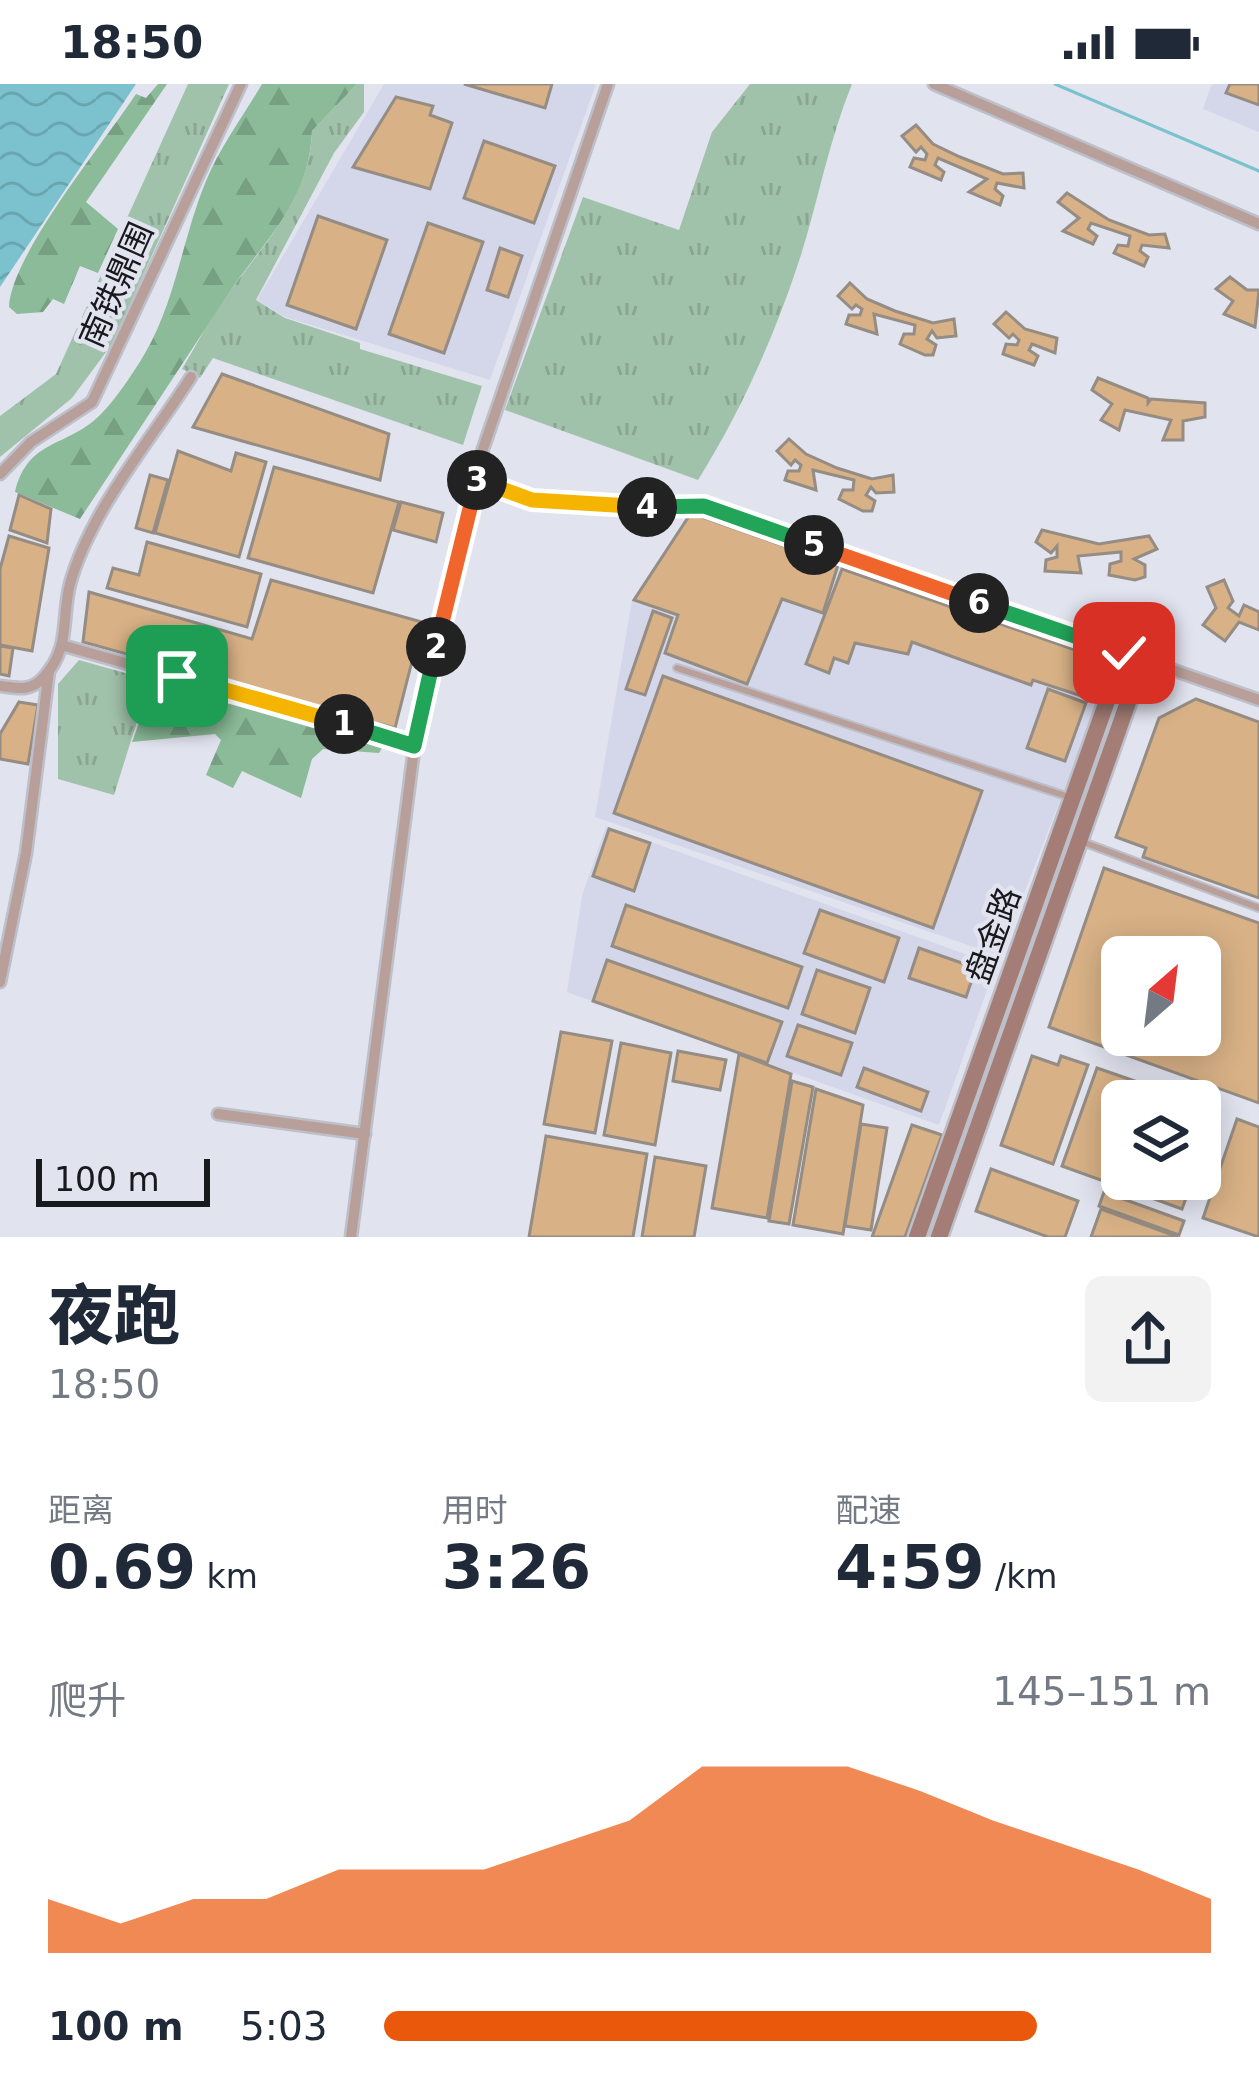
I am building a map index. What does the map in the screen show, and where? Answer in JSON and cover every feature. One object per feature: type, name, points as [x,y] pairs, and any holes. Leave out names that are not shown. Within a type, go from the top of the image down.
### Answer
[{"type":"street","name":"南铁鼎围","points":[[0,474],[31,442],[92,402],[241,84]]},
{"type":"street","points":[[351,1237],[414,746],[476,479],[608,84]]},
{"type":"street","points":[[934,84],[1259,224]]},
{"type":"street","points":[[0,686],[28,688],[65,646],[70,584],[101,517],[191,377]]},
{"type":"street","points":[[704,506],[1259,700]]},
{"type":"street","points":[[65,646],[414,746]]},
{"type":"street","name":"盘金路","points":[[917,1237],[1124,653]]},
{"type":"street","name":"盘金路","points":[[939,1237],[1143,660]]},
{"type":"street","points":[[0,982],[26,853],[49,669]]},
{"type":"street","points":[[218,1114],[365,1133]]},
{"type":"lane","points":[[677,668],[1073,798]]},
{"type":"lane","points":[[1080,841],[1259,908]]},
{"type":"path","points":[[476,479],[532,500],[704,506]]},
{"type":"shaded area","points":[[384,84],[596,84],[490,380],[285,317],[257,300]]},
{"type":"shaded area","points":[[1212,84],[1259,84],[1259,132],[1203,109]]},
{"type":"shaded area","points":[[690,512],[1079,649],[1104,686],[1000,956],[595,817],[632,600]]},
{"type":"shaded area","points":[[606,826],[996,965],[939,1125],[567,992],[582,896]]},
{"type":"green space","points":[[158,84],[167,84],[86,202],[118,229],[98,273],[80,266],[64,304],[53,299],[43,312],[17,314],[9,307],[14,285],[41,230],[136,94],[146,98]]},
{"type":"green space","points":[[188,84],[229,84],[112,344],[72,398],[0,457],[0,416],[56,374]]},
{"type":"green space","points":[[262,84],[357,84],[312,131],[309,157],[293,202],[80,519],[15,492],[29,462],[100,415],[144,355],[164,313],[206,181]]},
{"type":"green space","points":[[357,84],[364,84],[364,112],[334,153],[256,300],[285,318],[360,343],[360,349],[482,386],[463,445],[213,358],[200,378],[182,369],[294,199],[312,131]]},
{"type":"green space","points":[[750,84],[852,84],[776,325],[698,480],[505,410],[583,197],[679,230],[712,132]]},
{"type":"green space","points":[[79,660],[150,680],[114,795],[58,779],[58,684]]},
{"type":"green space","points":[[154,682],[382,748],[379,753],[323,749],[312,759],[301,798],[242,771],[233,788],[206,775],[221,740],[215,734],[132,742]]},
{"type":"water","points":[[0,84],[136,84],[0,287]]},
{"type":"building","points":[[464,84],[552,84],[545,108]]},
{"type":"building","points":[[1230,84],[1259,84],[1259,105],[1226,93]]},
{"type":"building","points":[[396,97],[433,106],[430,115],[452,123],[430,189],[353,167]]},
{"type":"building","points":[[916,125],[933,144],[960,157],[1003,174],[1023,173],[1024,188],[997,183],[995,189],[1003,196],[1000,205],[969,192],[987,179],[938,158],[935,165],[944,172],[941,180],[910,167],[914,158],[925,160],[927,154],[921,147],[916,152],[902,136]]},
{"type":"building","points":[[484,141],[555,166],[534,223],[464,198]]},
{"type":"building","points":[[1067,193],[1109,220],[1149,235],[1165,234],[1169,248],[1142,245],[1140,251],[1148,257],[1144,266],[1114,253],[1118,245],[1128,246],[1130,236],[1091,223],[1088,229],[1097,236],[1093,244],[1063,231],[1079,218],[1058,202]]},
{"type":"building","points":[[318,216],[387,240],[356,329],[287,305]]},
{"type":"building","points":[[428,223],[483,242],[444,353],[389,334]]},
{"type":"building","points":[[500,248],[522,256],[508,297],[487,290]]},
{"type":"building","points":[[1230,277],[1247,290],[1259,290],[1255,327],[1224,314],[1233,301],[1216,289]]},
{"type":"building","points":[[850,283],[867,299],[895,311],[933,323],[954,319],[956,336],[937,338],[932,331],[927,339],[936,345],[933,355],[925,355],[900,344],[904,334],[914,334],[915,325],[874,314],[877,334],[846,324],[849,315],[860,315],[862,309],[856,305],[852,309],[838,296]]},
{"type":"building","points":[[1006,312],[1025,329],[1057,338],[1055,353],[1032,344],[1029,350],[1038,356],[1034,365],[1003,354],[1006,344],[1017,345],[1019,340],[1013,334],[1009,338],[994,324]]},
{"type":"building","points":[[222,374],[389,434],[380,480],[193,427]]},
{"type":"building","points":[[1098,378],[1148,398],[1148,403],[1151,399],[1205,403],[1205,417],[1183,421],[1183,440],[1163,440],[1171,420],[1125,410],[1119,430],[1101,420],[1112,404],[1092,390]]},
{"type":"building","points":[[789,439],[806,454],[837,468],[872,479],[893,475],[894,492],[876,493],[871,487],[866,495],[875,501],[872,511],[863,511],[839,499],[843,490],[853,490],[854,480],[813,470],[816,490],[785,480],[788,471],[799,471],[801,465],[795,460],[791,465],[777,451]]},
{"type":"building","points":[[178,451],[231,471],[236,453],[266,462],[239,557],[155,533]]},
{"type":"building","points":[[274,467],[399,502],[373,593],[248,558]]},
{"type":"building","points":[[150,475],[168,480],[153,533],[136,528]]},
{"type":"building","points":[[19,495],[51,509],[47,543],[10,530]]},
{"type":"building","points":[[401,502],[443,513],[436,542],[393,530]]},
{"type":"building","points":[[691,513],[838,565],[823,613],[782,599],[747,684],[665,653],[678,615],[634,600]]},
{"type":"building","points":[[1042,530],[1099,544],[1149,536],[1157,549],[1134,559],[1145,565],[1145,577],[1135,580],[1109,575],[1110,564],[1121,561],[1121,552],[1078,556],[1081,573],[1045,571],[1046,560],[1057,557],[1057,546],[1051,553],[1036,542]]},
{"type":"building","points":[[9,536],[49,548],[32,651],[0,645],[0,569]]},
{"type":"building","points":[[147,542],[261,574],[247,627],[107,588],[113,568],[139,575]]},
{"type":"building","points":[[842,569],[1078,651],[1102,686],[1097,701],[1033,680],[1031,685],[912,642],[908,654],[855,643],[848,663],[834,658],[829,673],[806,664]]},
{"type":"building","points":[[271,580],[422,622],[395,728],[83,642],[89,592],[252,639]]},
{"type":"building","points":[[1224,580],[1233,601],[1228,608],[1239,616],[1244,605],[1259,612],[1259,630],[1239,622],[1225,641],[1203,625],[1216,608],[1207,587]]},
{"type":"building","points":[[653,611],[672,618],[645,695],[626,689]]},
{"type":"building","points":[[0,646],[13,648],[9,676],[0,674]]},
{"type":"building","points":[[663,676],[982,791],[933,928],[614,813]]},
{"type":"building","points":[[1048,689],[1086,703],[1065,761],[1027,748]]},
{"type":"building","points":[[1196,699],[1259,722],[1259,898],[1143,857],[1146,848],[1116,837],[1159,718]]},
{"type":"building","points":[[19,702],[38,705],[28,764],[0,759],[0,734]]},
{"type":"building","points":[[609,829],[650,843],[634,891],[593,876]]},
{"type":"building","points":[[1104,868],[1259,923],[1259,1103],[1221,1089],[1221,1080],[1195,1080],[1129,1056],[1221,1056],[1221,936],[1101,936],[1101,1046],[1049,1027]]},
{"type":"building","points":[[626,905],[802,967],[788,1008],[612,946]]},
{"type":"building","points":[[820,910],[899,938],[884,982],[804,953]]},
{"type":"building","points":[[919,948],[976,968],[966,997],[909,978]]},
{"type":"building","points":[[607,960],[782,1022],[767,1063],[593,1001]]},
{"type":"building","points":[[817,970],[870,988],[855,1033],[802,1014]]},
{"type":"building","points":[[798,1025],[852,1043],[841,1075],[787,1056]]},
{"type":"building","points":[[561,1032],[612,1041],[595,1133],[544,1124]]},
{"type":"building","points":[[621,1043],[671,1053],[655,1145],[604,1135]]},
{"type":"building","points":[[678,1051],[726,1060],[720,1090],[673,1081]]},
{"type":"building","points":[[739,1054],[791,1074],[767,1218],[712,1208]]},
{"type":"building","points":[[1032,1056],[1058,1065],[1061,1056],[1088,1065],[1053,1164],[1001,1145]]},
{"type":"building","points":[[864,1068],[928,1092],[921,1111],[857,1087]]},
{"type":"building","points":[[1097,1068],[1132,1080],[1101,1080],[1101,1180],[1062,1166]]},
{"type":"building","points":[[792,1081],[813,1087],[789,1224],[769,1221]]},
{"type":"building","points":[[816,1089],[863,1105],[843,1234],[793,1225]]},
{"type":"building","points":[[1237,1119],[1259,1127],[1259,1237],[1203,1218],[1209,1200],[1221,1200],[1221,1166]]},
{"type":"building","points":[[861,1124],[887,1128],[871,1230],[845,1226]]},
{"type":"building","points":[[912,1125],[942,1135],[905,1237],[872,1237]]},
{"type":"building","points":[[546,1136],[647,1154],[633,1237],[529,1237]]},
{"type":"building","points":[[655,1157],[706,1166],[694,1237],[642,1237]]},
{"type":"building","points":[[991,1169],[1078,1201],[1065,1237],[1048,1237],[976,1211]]},
{"type":"building","points":[[1101,1200],[1126,1200],[1184,1221],[1179,1235],[1099,1206]]},
{"type":"building","points":[[1157,1200],[1185,1200],[1182,1209]]},
{"type":"building","points":[[1101,1209],[1178,1237],[1091,1237]]},
{"type":"waterway","points":[[1055,84],[1259,171]]},
{"type":"route","points":[[177,676],[414,746],[476,479],[492,489],[532,500],[704,506],[1124,653]]}]
